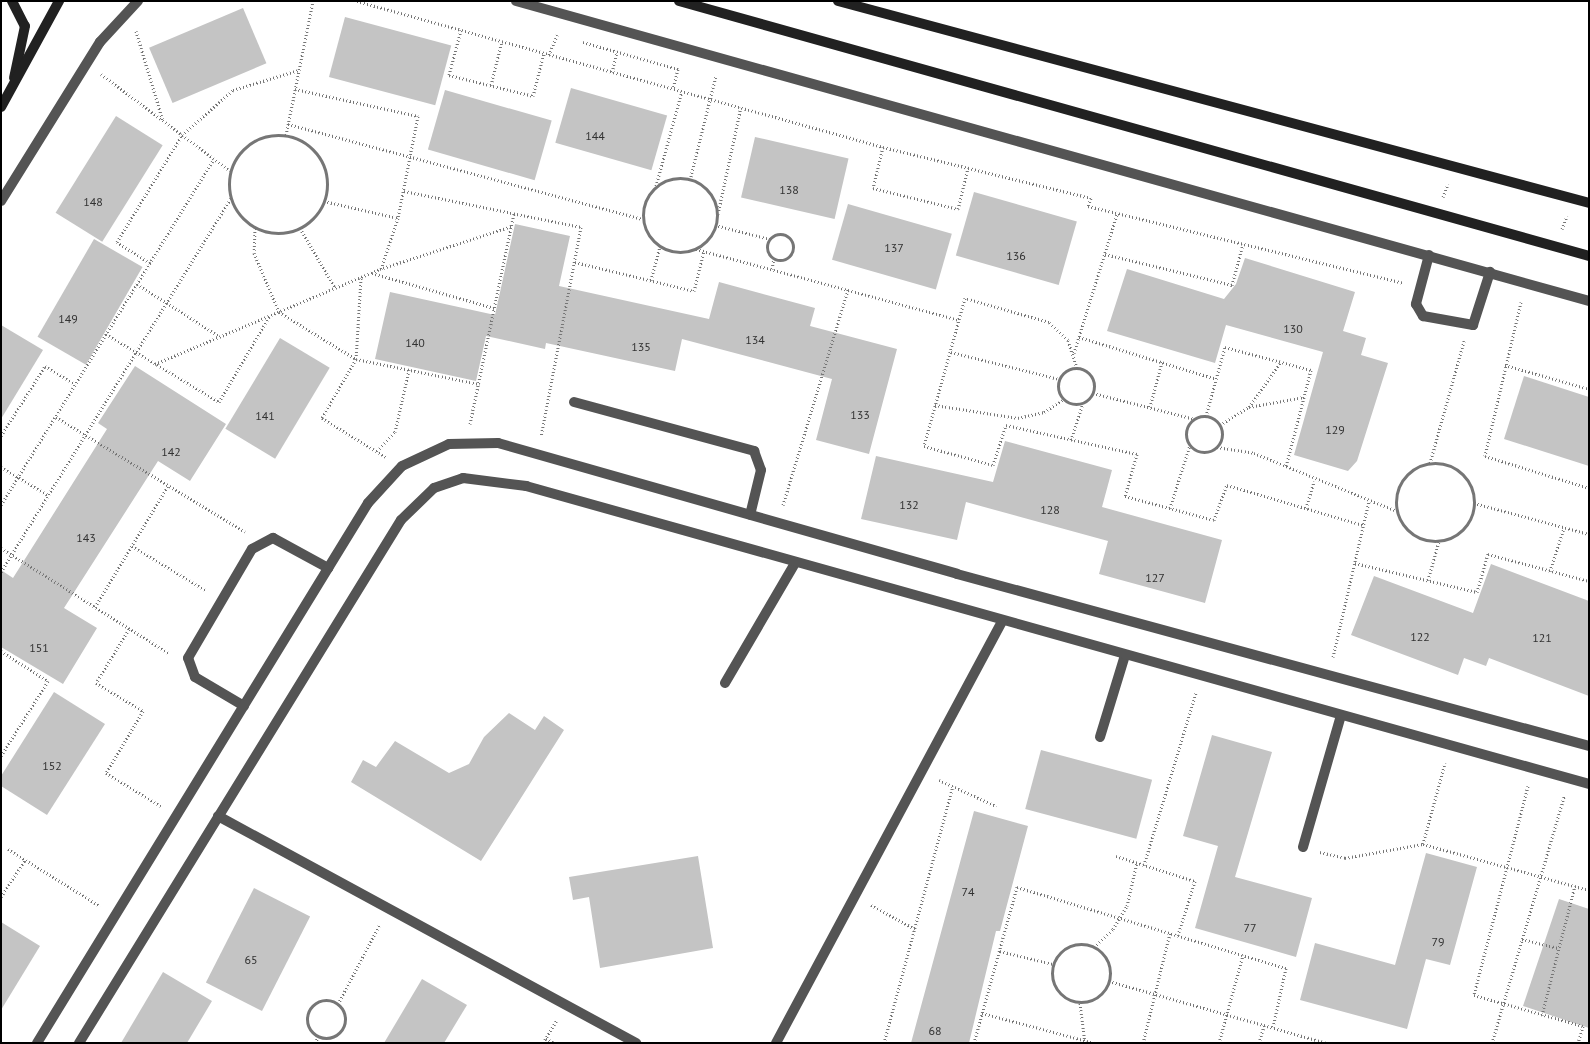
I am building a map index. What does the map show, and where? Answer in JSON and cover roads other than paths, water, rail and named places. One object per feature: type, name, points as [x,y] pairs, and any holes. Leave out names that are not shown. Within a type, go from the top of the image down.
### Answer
[{"type":"street","points":[[12,1],[25,26],[12,89]]},
{"type":"street","points":[[1,107],[57,5],[66,1]]},
{"type":"street","points":[[516,1],[1589,301]]},
{"type":"street","points":[[679,1],[1589,256]]},
{"type":"street","points":[[838,1],[1589,203]]},
{"type":"street","points":[[1,201],[86,64],[134,5]]},
{"type":"street","points":[[1429,255],[1416,304],[1420,315],[1468,327],[1478,318],[1490,272]]},
{"type":"street","points":[[574,402],[754,451],[761,470],[750,515]]},
{"type":"street","points":[[36,1043],[328,568],[381,486],[402,466],[434,448],[466,442],[498,443],[778,523],[1589,746]]},
{"type":"street","points":[[79,1043],[401,520],[434,488],[463,478],[501,480],[1589,784]]},
{"type":"street","points":[[244,706],[195,677],[188,665],[222,600],[260,542],[281,540],[328,568]]},
{"type":"street","points":[[725,683],[795,563]]},
{"type":"street","points":[[776,1043],[1002,621]]},
{"type":"street","points":[[1100,738],[1125,655]]},
{"type":"street","points":[[1303,847],[1341,715]]},
{"type":"street","points":[[218,816],[387,910],[636,1043]]}]
